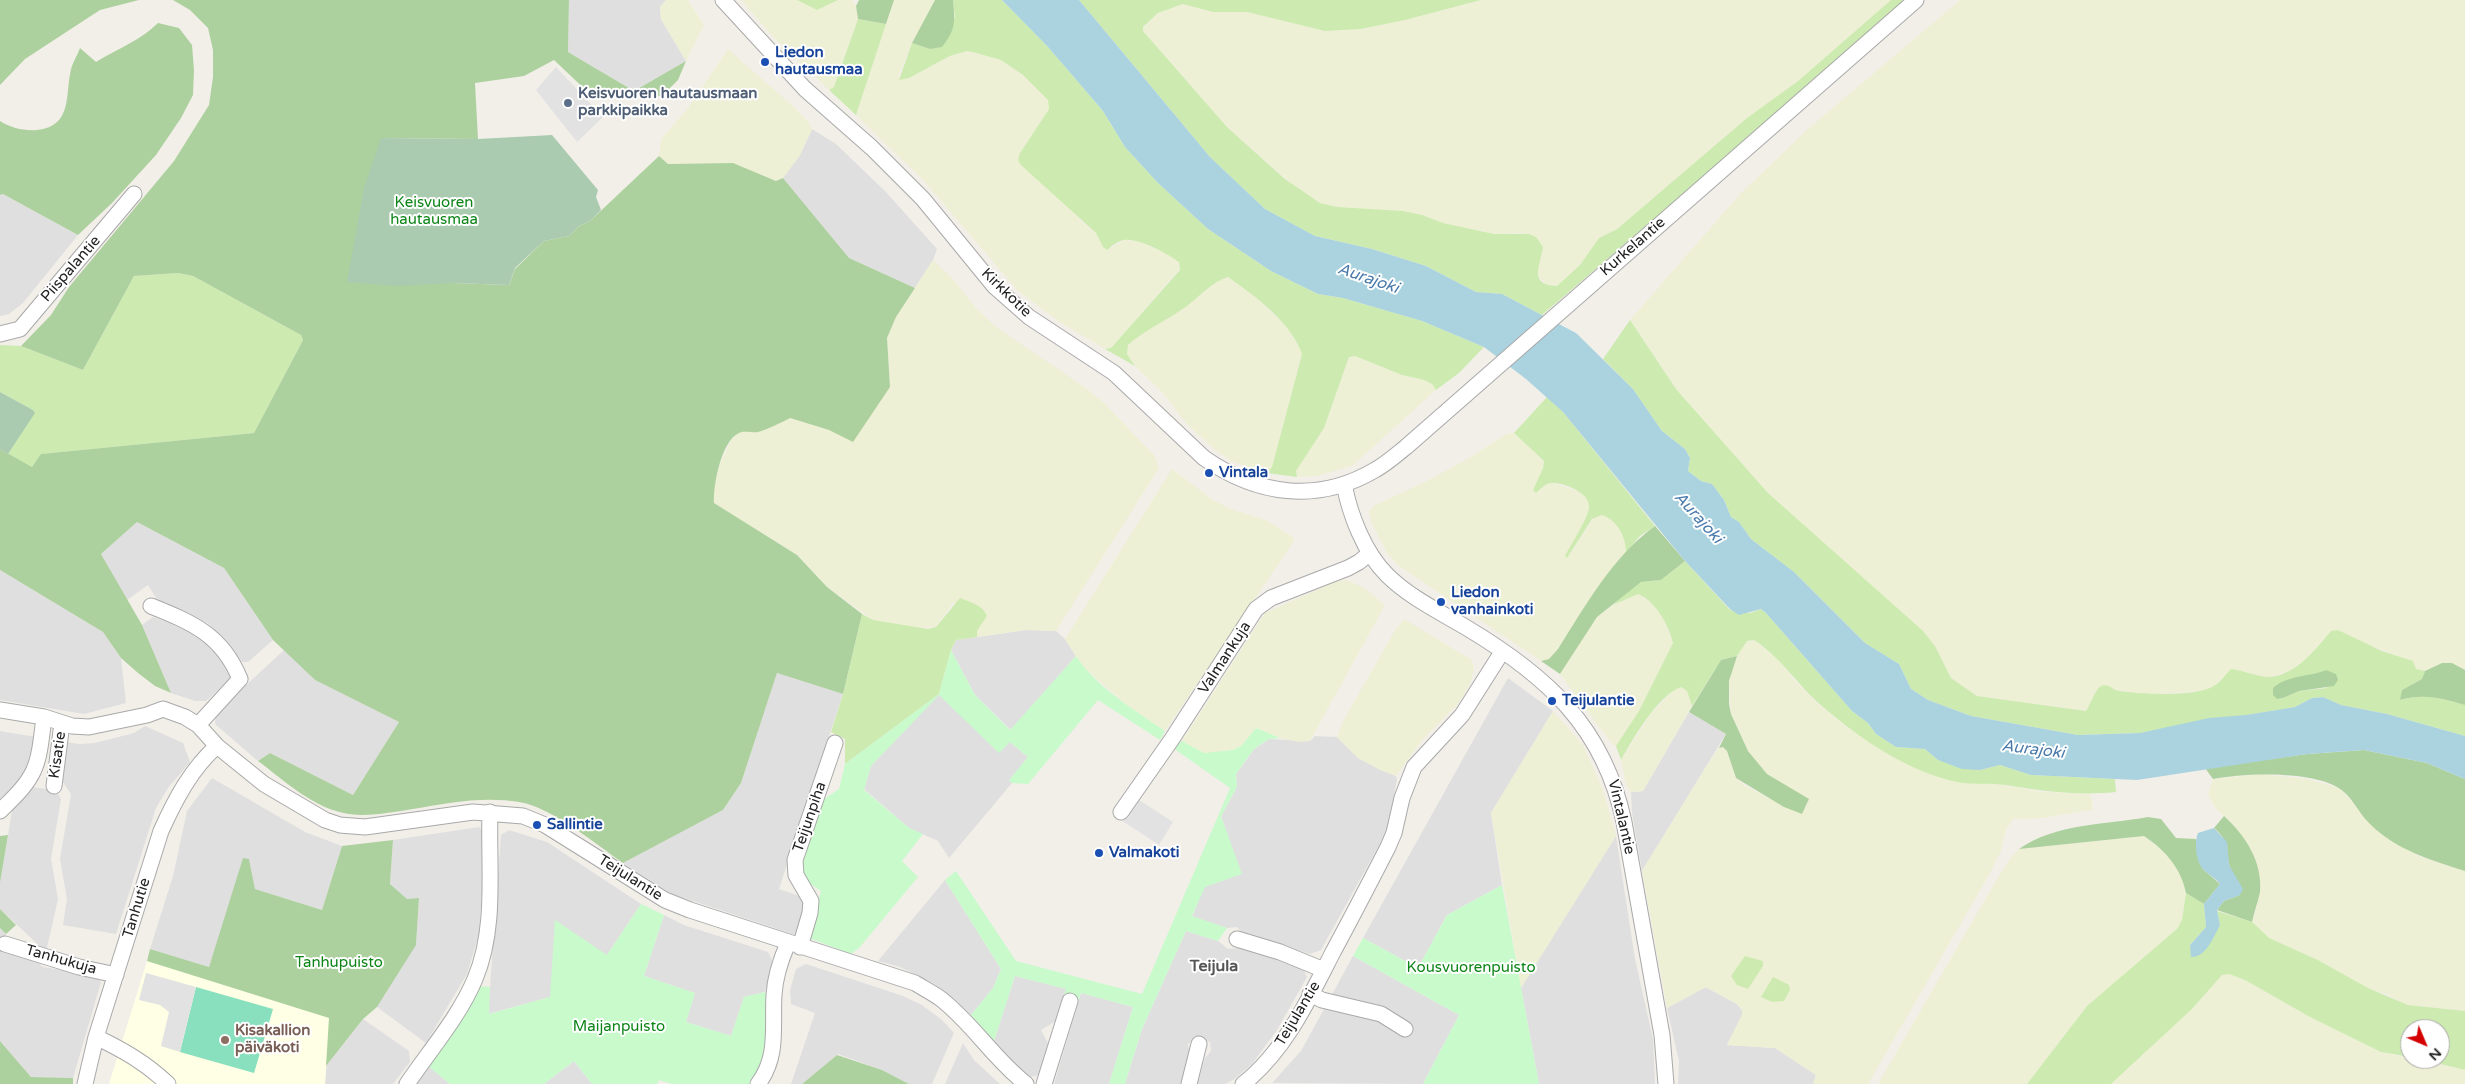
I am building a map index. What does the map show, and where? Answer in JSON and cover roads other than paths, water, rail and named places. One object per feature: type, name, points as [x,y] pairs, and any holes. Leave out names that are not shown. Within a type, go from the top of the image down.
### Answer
[{"type":"street","name":"Kirkkotie","points":[[723,0],[804,89],[872,148],[923,198],[995,287],[1029,317],[1114,373],[1204,458],[1234,477],[1262,487],[1297,491],[1324,490],[1344,484]]},
{"type":"street","name":"Kurkelantie","points":[[1344,484],[1376,469],[1406,447],[1916,0]]},
{"type":"street","name":"Piispalantie","points":[[0,334],[20,329],[134,194]]},
{"type":"street","name":"Vintalantie","points":[[1344,484],[1347,502],[1370,553],[1387,575],[1412,594],[1502,652],[1549,688],[1575,715],[1590,735],[1612,776],[1624,822],[1662,1035],[1666,1084]]},
{"type":"street","name":"Valmankuja","points":[[1121,812],[1172,739],[1256,609],[1272,598],[1348,568],[1370,553]]},
{"type":"street","points":[[151,606],[190,623],[209,634],[226,652],[240,679],[198,726]]},
{"type":"street","name":"Teijulantie","points":[[1243,1084],[1255,1074],[1276,1049],[1324,970],[1388,847],[1406,785],[1414,767],[1462,715],[1502,652]]},
{"type":"street","name":"Teijulantie","points":[[0,710],[89,727],[147,715],[163,709],[185,716],[198,726],[217,746],[264,784],[325,820],[340,825],[365,827],[473,812],[523,816],[540,822],[665,900],[794,945],[915,982],[952,1009],[994,1054],[1026,1084]]},
{"type":"street","points":[[0,811],[32,779],[40,756],[44,718]]},
{"type":"street","name":"Kisatie","points":[[54,786],[62,723]]},
{"type":"street","name":"Teijunpiha","points":[[758,1084],[768,1066],[773,1051],[774,988],[810,913],[811,901],[796,876],[796,860],[835,743]]},
{"type":"street","name":"Tanhutie","points":[[84,1084],[96,1037],[161,831],[174,801],[206,755],[217,746]]},
{"type":"street","points":[[407,1084],[459,1009],[476,976],[489,918],[490,812]]},
{"type":"street","points":[[1237,938],[1280,952],[1324,970]]},
{"type":"street","name":"Tanhukuja","points":[[5,944],[79,966],[116,974]]},
{"type":"street","points":[[1310,994],[1322,1000],[1381,1014],[1406,1029]]},
{"type":"street","points":[[1044,1084],[1070,1001]]},
{"type":"street","points":[[96,1037],[120,1048],[150,1068],[168,1084]]},
{"type":"street","points":[[1189,1084],[1199,1044]]},
{"type":"water","name":"Aurajoki","points":[[1002,0],[1079,0],[1210,157],[1265,209],[1315,236],[1372,249],[1426,266],[1476,292],[1502,294],[1576,333],[1633,389],[1662,431],[1685,449],[1690,458],[1688,471],[1701,481],[1712,484],[1724,500],[1731,517],[1739,522],[1751,539],[1794,572],[1865,643],[1899,664],[1911,689],[1928,700],[1971,716],[2078,735],[2140,733],[2209,718],[2246,715],[2295,707],[2312,698],[2323,697],[2341,705],[2387,714],[2465,736],[2465,779],[2427,763],[2364,750],[2307,754],[2137,780],[2031,775],[2000,765],[1980,770],[1962,769],[1938,760],[1925,749],[1896,747],[1876,734],[1868,723],[1852,711],[1766,613],[1761,609],[1739,615],[1730,609],[1685,561],[1563,412],[1526,379],[1484,347],[1422,321],[1343,298],[1318,294],[1271,271],[1208,229],[1158,183],[1125,147],[1103,111],[1048,47]]},
{"type":"water","points":[[2214,828],[2227,842],[2229,865],[2243,889],[2240,895],[2224,901],[2217,910],[2220,925],[2212,940],[2201,954],[2191,957],[2190,945],[2206,927],[2204,904],[2220,884],[2202,868],[2196,851],[2198,833]]},
{"type":"place","name":"Liedon hautausmaa","points":[[765,62]]},
{"type":"place","name":"Keisvuoren hautausmaan parkkipaikka","points":[[568,103]]},
{"type":"place","name":"Vintala","points":[[1209,473]]},
{"type":"place","name":"Liedon vanhainkoti","points":[[1441,602]]},
{"type":"place","name":"Teijulantie","points":[[1552,701]]},
{"type":"place","name":"Sallintie","points":[[537,825]]},
{"type":"place","name":"Valmakoti","points":[[1099,853]]},
{"type":"place","name":"Kisakallion päiväkoti","points":[[225,1040]]},
{"type":"district","name":"Teijula","points":[[1214,967]]},
{"type":"park label","name":"Keisvuoren hautausmaa","points":[[434,212]]},
{"type":"park label","name":"Tanhupuisto","points":[[339,963]]},
{"type":"park label","name":"Kousvuorenpuisto","points":[[1471,968]]},
{"type":"park label","name":"Maijanpuisto","points":[[619,1027]]}]
